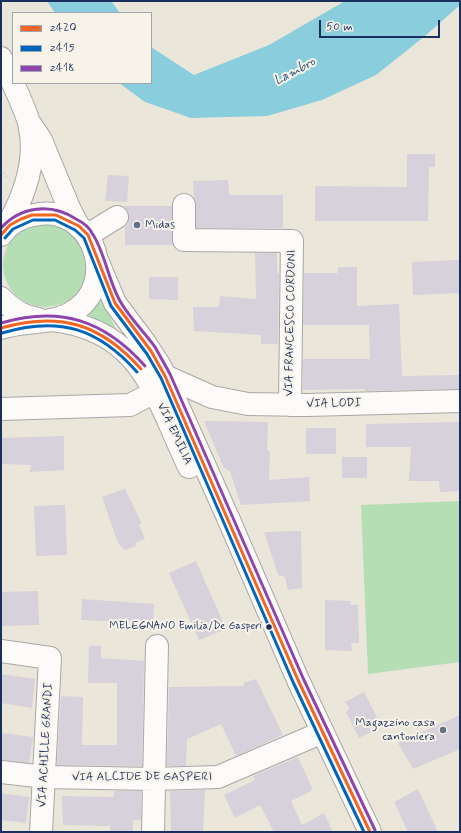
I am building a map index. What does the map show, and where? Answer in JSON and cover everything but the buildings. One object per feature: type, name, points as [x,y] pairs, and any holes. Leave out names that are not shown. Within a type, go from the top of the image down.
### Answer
[{"type":"street","points":[[1,58],[12,84]]},
{"type":"street","points":[[12,84],[29,123],[41,140],[69,208],[84,231]]},
{"type":"street","points":[[2,234],[19,205],[26,184],[31,147],[29,123]]},
{"type":"street","name":"VIA FRANCESCO CORDONI","points":[[184,205],[184,240],[292,242],[290,405]]},
{"type":"street","points":[[2,234],[20,219],[40,213],[54,214],[68,219],[84,231]]},
{"type":"street","points":[[84,231],[117,217]]},
{"type":"street","name":"VIA EMILIA","points":[[84,231],[92,243],[115,303],[151,351],[159,382],[227,546],[298,680],[370,832]]},
{"type":"street","points":[[1,328],[21,322],[47,320],[69,314],[80,307],[88,298],[94,286],[98,273],[98,260]]},
{"type":"street","points":[[1,298],[13,310],[28,318],[47,320]]},
{"type":"street","name":"VIA EMILIA","points":[[47,320],[82,325],[116,342],[159,382]]},
{"type":"street","points":[[1,409],[130,405],[147,396],[159,382]]},
{"type":"street","name":"VIA LODI","points":[[159,382],[198,391],[225,400],[256,404],[290,405],[460,401]]},
{"type":"street","points":[[153,832],[157,646]]},
{"type":"street","name":"VIA ACHILLE GRANDI","points":[[1,651],[50,658],[45,777],[40,832]]},
{"type":"street","name":"VIA ALCIDE DE GASPERI","points":[[1,772],[45,777],[154,779],[218,776],[323,732]]},
{"type":"path","points":[[1,129],[1,144]]},
{"type":"green space","points":[[45,223],[61,226],[75,235],[84,249],[87,265],[84,281],[75,295],[61,304],[45,307],[29,304],[15,295],[6,281],[3,265],[6,249],[15,235],[29,226]]},
{"type":"green space","points":[[102,300],[117,331],[89,315]]},
{"type":"green space","points":[[460,501],[460,662],[368,674],[361,505]]},
{"type":"water","points":[[47,1],[111,1],[119,12],[54,12]]},
{"type":"water","name":"Lambro","points":[[345,1],[460,1],[460,5],[425,36],[376,75],[322,100],[267,116],[191,118],[145,102],[120,84],[152,84],[152,48],[194,75],[269,45]]},
{"type":"transit line","name":"z418","points":[[1,228],[18,215],[27,211],[47,209],[66,214],[83,223],[91,231],[100,249],[112,284],[120,301],[132,319],[155,347],[170,374],[303,678],[375,830]]},
{"type":"transit line","name":"z420","points":[[1,235],[10,225],[32,215],[56,215],[79,226],[88,235],[115,303],[151,351],[165,376],[298,680],[370,832]]},
{"type":"transit line","name":"z415","points":[[5,238],[13,229],[33,220],[55,220],[75,230],[84,238],[111,306],[147,354],[161,378],[293,682],[364,832]]},
{"type":"transit line","name":"z418","points":[[1,323],[23,318],[43,316],[62,317],[80,321],[114,337],[130,350],[145,366]]},
{"type":"transit line","name":"z420","points":[[1,328],[22,323],[42,321],[78,325],[111,341],[141,369]]},
{"type":"transit line","name":"z415","points":[[2,333],[23,328],[42,326],[59,326],[76,330],[92,336],[107,345],[137,372]]},
{"type":"place","name":"Midas","points":[[137,225]]},
{"type":"place","name":"MELEGNANO Emilia/De Gasperi","points":[[269,627]]},
{"type":"place","name":"Magazzino casa cantoniera","points":[[443,730]]}]
